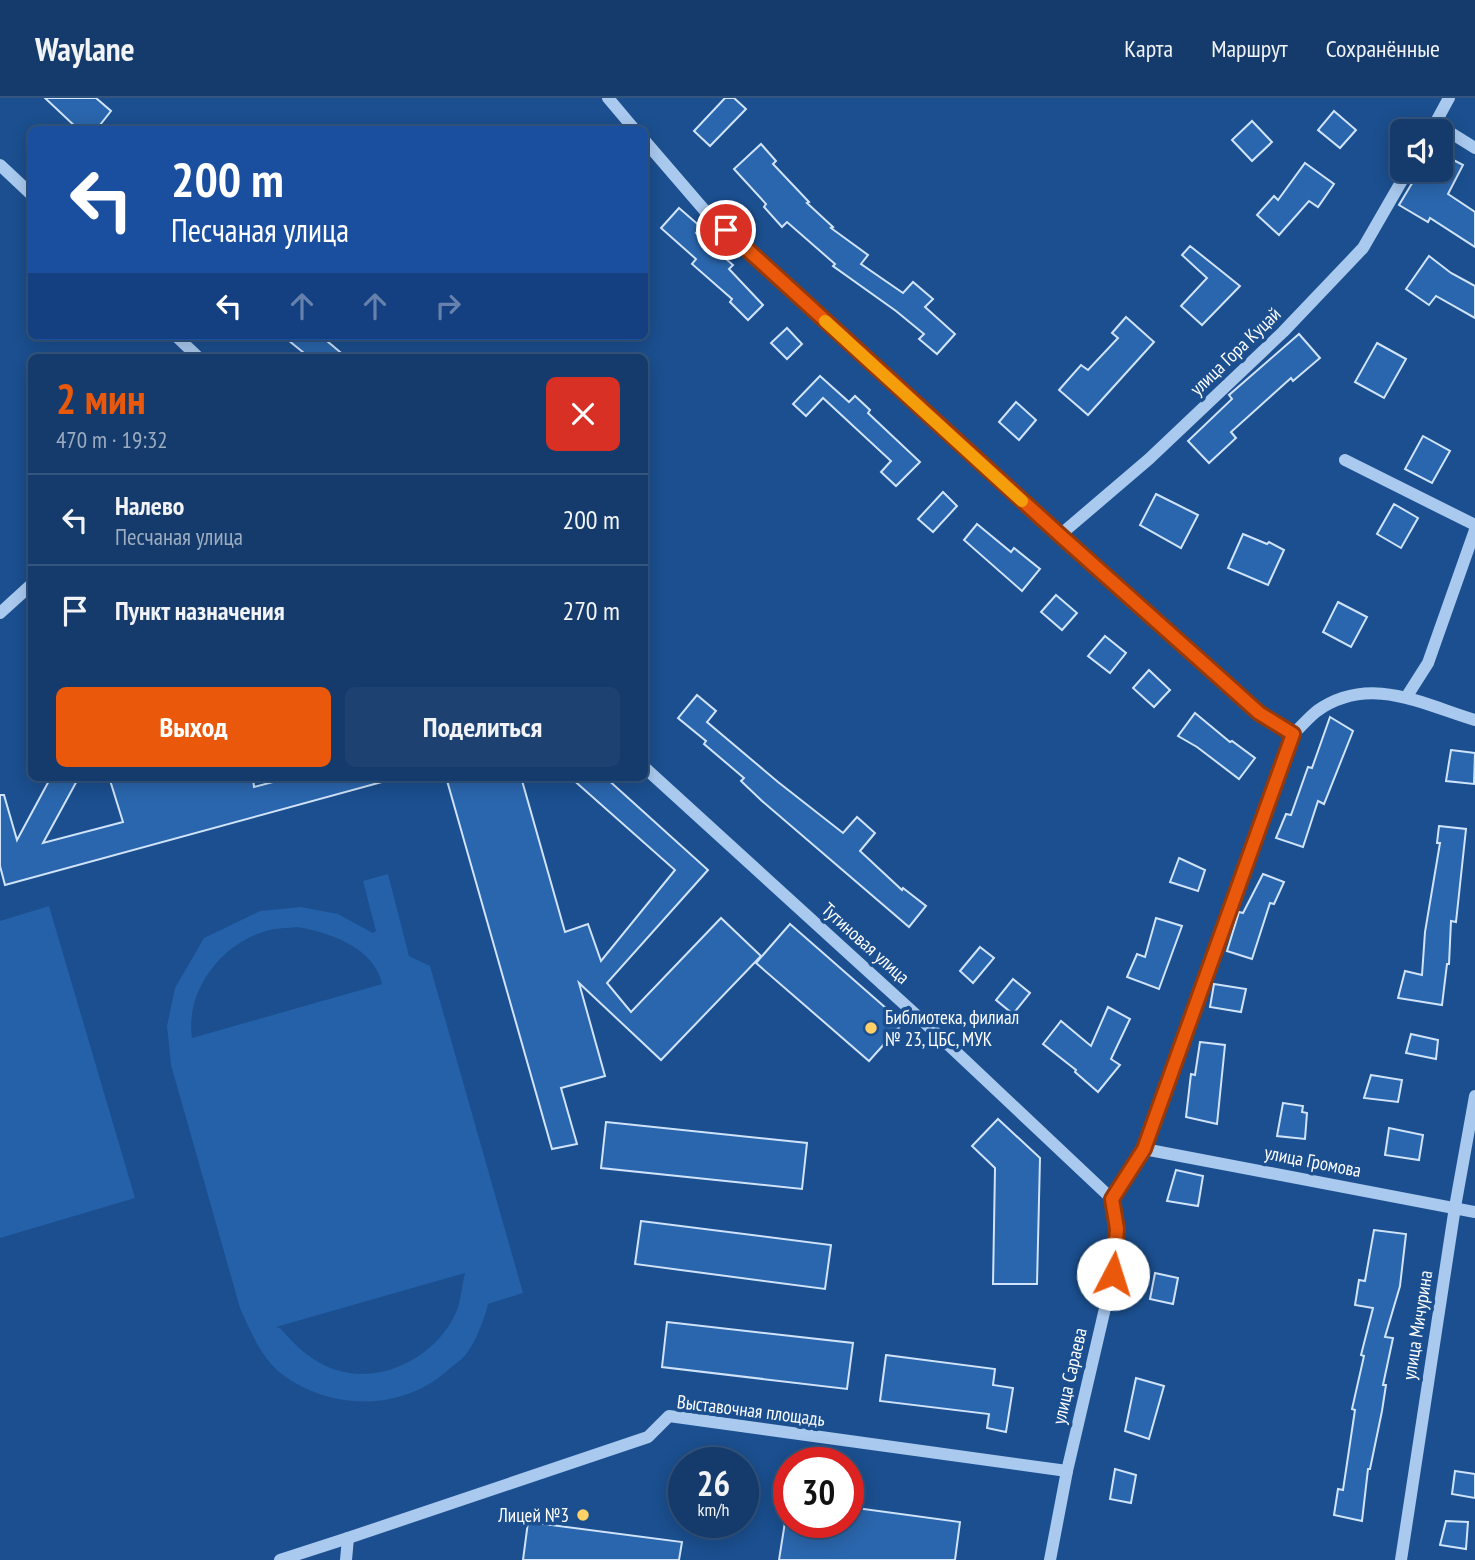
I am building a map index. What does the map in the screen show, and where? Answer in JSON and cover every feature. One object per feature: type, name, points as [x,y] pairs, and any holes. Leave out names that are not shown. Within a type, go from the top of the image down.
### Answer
[{"type":"street","points":[[608,98],[632,126]]},
{"type":"street","points":[[1437,119],[1449,98]]},
{"type":"street","points":[[1453,137],[1475,148]]},
{"type":"street","points":[[648,145],[706,212],[1259,713],[1293,734]]},
{"type":"street","points":[[0,165],[28,191]]},
{"type":"street","name":"улица Гора Куцай","points":[[1060,535],[1149,459],[1283,332],[1363,247],[1401,182]]},
{"type":"street","points":[[180,340],[195,354]]},
{"type":"street","points":[[1345,460],[1475,528],[1428,663],[1407,696]]},
{"type":"street","points":[[0,613],[28,588]]},
{"type":"street","points":[[1112,1199],[1144,1149],[1293,734],[1318,711],[1350,695],[1407,696],[1475,720]]},
{"type":"street","name":"Тутиновая улица","points":[[648,771],[937,1034],[1112,1199]]},
{"type":"street","name":"улица Мичурина","points":[[1401,1560],[1455,1207],[1475,1096]]},
{"type":"street","name":"улица Громова","points":[[1144,1149],[1475,1212]]},
{"type":"street","name":"улица Сараева","points":[[1049,1560],[1113,1274],[1117,1229],[1112,1199]]},
{"type":"street","name":"Выставочная площадь","points":[[348,1538],[648,1437],[669,1416],[1067,1471]]},
{"type":"street","points":[[280,1560],[348,1538],[346,1560]]},
{"type":"shaded area","points":[[388,874],[409,956],[430,966],[523,1293],[488,1304],[480,1329],[467,1353],[429,1384],[409,1394],[366,1402],[344,1400],[302,1387],[275,1368],[253,1335],[240,1308],[171,1065],[167,1026],[175,988],[204,938],[260,911],[301,907],[338,914],[373,933],[376,931],[363,881]],"holes":[[[298,927],[337,938],[360,951],[370,960],[382,984],[192,1038],[194,1003],[200,987],[221,958],[250,937],[270,930]],[[465,1273],[457,1310],[435,1343],[402,1365],[384,1371],[364,1374],[326,1366],[307,1354],[276,1327]]]},
{"type":"shaded area","points":[[49,906],[135,1198],[0,1238],[0,921]]},
{"type":"building","points":[[45,98],[96,98],[111,111],[99,126],[75,126]]},
{"type":"building","points":[[725,98],[734,98],[746,109],[710,146],[694,131]]},
{"type":"building","points":[[1334,111],[1356,130],[1340,148],[1318,130]]},
{"type":"building","points":[[1252,121],[1272,142],[1252,161],[1232,140]]},
{"type":"building","points":[[761,144],[776,161],[773,164],[809,202],[807,203],[833,227],[831,228],[868,255],[861,264],[903,293],[913,282],[933,299],[925,307],[955,334],[937,354],[919,339],[924,334],[833,266],[835,264],[787,222],[782,227],[764,207],[766,204],[734,169]]},
{"type":"building","points":[[1453,160],[1463,165],[1448,194],[1475,212],[1475,247],[1430,218],[1428,222],[1399,205],[1413,182],[1453,182]]},
{"type":"building","points":[[1305,163],[1334,184],[1318,207],[1309,201],[1279,235],[1257,215],[1274,196],[1278,200]]},
{"type":"building","points":[[679,208],[701,227],[696,233],[733,265],[729,269],[763,305],[748,320],[730,302],[732,299],[692,264],[696,259],[661,228]]},
{"type":"building","points":[[1190,246],[1240,286],[1202,325],[1181,306],[1207,278],[1182,255]]},
{"type":"building","points":[[1429,256],[1451,273],[1475,286],[1475,318],[1436,296],[1429,305],[1406,289]]},
{"type":"building","points":[[1126,317],[1154,342],[1088,415],[1059,390],[1081,365],[1088,370],[1118,338],[1112,333]]},
{"type":"building","points":[[787,328],[802,344],[787,359],[771,343]]},
{"type":"building","points":[[1299,334],[1320,358],[1293,381],[1291,378],[1231,432],[1236,438],[1209,463],[1188,441],[1232,399],[1229,395]]},
{"type":"building","points":[[288,340],[326,340],[342,354],[305,354]]},
{"type":"building","points":[[1377,343],[1406,359],[1384,398],[1355,382]]},
{"type":"building","points":[[820,376],[849,402],[855,396],[870,410],[868,413],[920,462],[896,486],[881,472],[891,461],[823,398],[806,416],[793,404]]},
{"type":"building","points":[[1016,402],[1036,420],[1019,440],[999,422]]},
{"type":"building","points":[[1423,436],[1450,451],[1432,483],[1405,469]]},
{"type":"building","points":[[943,492],[957,506],[933,532],[918,519]]},
{"type":"building","points":[[1156,494],[1198,515],[1181,548],[1140,525]]},
{"type":"building","points":[[1394,504],[1418,518],[1401,548],[1377,534]]},
{"type":"building","points":[[977,524],[1011,552],[1014,548],[1040,569],[1022,591],[964,540]]},
{"type":"building","points":[[1243,534],[1284,550],[1268,585],[1228,568]]},
{"type":"building","points":[[1056,595],[1077,613],[1062,630],[1041,612]]},
{"type":"building","points":[[1338,602],[1367,617],[1351,647],[1323,632]]},
{"type":"building","points":[[1105,636],[1126,653],[1110,673],[1088,656]]},
{"type":"building","points":[[1149,670],[1170,690],[1154,707],[1133,688]]},
{"type":"building","points":[[697,695],[716,711],[707,722],[843,833],[857,817],[875,833],[860,851],[902,890],[903,888],[926,906],[909,927],[762,801],[741,781],[744,778],[678,718]]},
{"type":"building","points":[[1195,713],[1230,742],[1255,758],[1239,779],[1178,736]]},
{"type":"building","points":[[1330,717],[1353,731],[1324,804],[1318,801],[1303,847],[1276,838],[1286,814],[1291,815],[1308,767],[1312,768]]},
{"type":"building","points":[[1451,750],[1475,753],[1474,784],[1446,781]]},
{"type":"building","points":[[49,781],[77,781],[43,843],[123,822],[110,781],[253,781],[254,787],[277,781],[382,781],[5,885],[0,866],[0,795],[4,795],[17,840]]},
{"type":"building","points":[[447,781],[522,781],[565,932],[588,924],[601,961],[675,870],[575,781],[609,781],[708,870],[607,983],[631,1012],[721,918],[761,956],[661,1060],[579,983],[605,1076],[561,1088],[577,1144],[552,1149]]},
{"type":"building","points":[[1439,826],[1466,829],[1456,922],[1451,921],[1449,964],[1442,1005],[1398,998],[1405,971],[1422,975],[1425,932],[1440,843],[1437,843]]},
{"type":"building","points":[[1179,858],[1205,870],[1198,891],[1170,882]]},
{"type":"building","points":[[1263,874],[1284,882],[1274,904],[1270,903],[1252,959],[1227,951],[1239,912],[1243,913]]},
{"type":"building","points":[[1156,918],[1182,926],[1159,989],[1127,977],[1137,954],[1145,957]]},
{"type":"building","points":[[790,924],[903,1023],[869,1061],[756,963]]},
{"type":"building","points":[[980,947],[994,958],[973,983],[960,971]]},
{"type":"building","points":[[1013,979],[1030,993],[1013,1014],[996,1000]]},
{"type":"building","points":[[1214,984],[1246,989],[1241,1012],[1210,1007]]},
{"type":"building","points":[[1108,1007],[1130,1019],[1111,1059],[1120,1065],[1098,1092],[1075,1072],[1076,1070],[1043,1044],[1061,1021],[1091,1046]]},
{"type":"building","points":[[1411,1034],[1438,1040],[1436,1059],[1406,1053]]},
{"type":"building","points":[[1200,1042],[1225,1045],[1217,1124],[1186,1117],[1191,1074],[1195,1075]]},
{"type":"building","points":[[1371,1075],[1402,1080],[1398,1102],[1364,1098]]},
{"type":"building","points":[[1283,1103],[1303,1106],[1302,1112],[1307,1113],[1305,1139],[1277,1136]]},
{"type":"building","points":[[998,1119],[1040,1158],[1037,1284],[993,1284],[995,1168],[972,1146]]},
{"type":"building","points":[[606,1122],[807,1143],[802,1189],[601,1168]]},
{"type":"building","points":[[1389,1128],[1423,1135],[1419,1160],[1385,1155]]},
{"type":"building","points":[[1176,1170],[1203,1176],[1198,1206],[1167,1201]]},
{"type":"building","points":[[641,1221],[831,1245],[825,1289],[635,1264]]},
{"type":"building","points":[[1374,1230],[1406,1234],[1400,1286],[1385,1337],[1393,1338],[1383,1385],[1386,1385],[1382,1411],[1368,1469],[1362,1521],[1334,1515],[1338,1489],[1343,1490],[1355,1410],[1352,1409],[1364,1356],[1361,1355],[1373,1308],[1355,1305],[1359,1280],[1365,1281]]},
{"type":"building","points":[[1155,1273],[1178,1278],[1173,1304],[1150,1299]]},
{"type":"building","points":[[667,1322],[853,1343],[847,1389],[662,1367]]},
{"type":"building","points":[[886,1355],[995,1369],[993,1385],[1013,1388],[1006,1432],[987,1428],[989,1414],[880,1401]]},
{"type":"building","points":[[1136,1378],[1164,1386],[1149,1439],[1125,1431]]},
{"type":"building","points":[[1115,1469],[1136,1475],[1131,1503],[1110,1499]]},
{"type":"building","points":[[1455,1471],[1475,1474],[1475,1498],[1452,1494]]},
{"type":"building","points":[[864,1509],[960,1522],[955,1560],[779,1560],[782,1538],[864,1538]]},
{"type":"building","points":[[1446,1521],[1468,1522],[1466,1549],[1440,1545]]},
{"type":"building","points":[[528,1522],[682,1542],[679,1560],[523,1560]]},
{"type":"slow traffic","points":[[825,321],[1022,501]]},
{"type":"place","name":"Библиотека, филиал № 23, ЦБС, МУК","points":[[871,1028]]},
{"type":"place","name":"Лицей №3","points":[[583,1515]]},
{"type":"route","points":[[726,230],[1259,713],[1293,734],[1144,1149],[1112,1199],[1117,1229],[1113,1274]]}]
